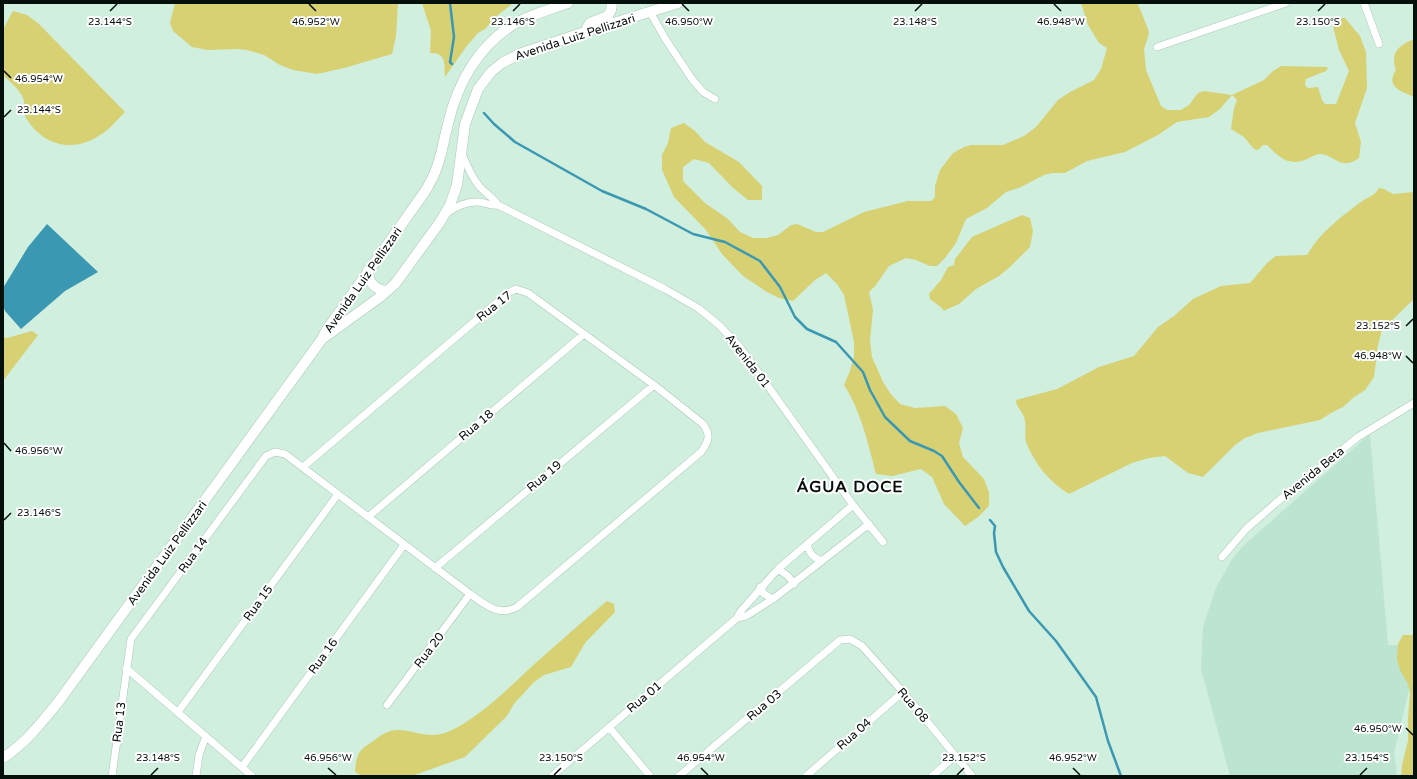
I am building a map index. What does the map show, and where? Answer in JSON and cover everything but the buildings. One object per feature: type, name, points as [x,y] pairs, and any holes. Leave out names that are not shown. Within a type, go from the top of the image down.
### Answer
[{"type":"main road","name":"Avenida Luiz Pellizzari","points":[[3,758],[30,736],[59,701],[322,339],[368,270],[424,193],[434,177],[441,157],[451,112],[467,73],[486,48],[501,34],[523,20],[551,6],[568,3]]},
{"type":"main road","points":[[585,32],[590,23],[608,16],[612,3]]},
{"type":"main road","name":"Avenida Luiz Pellizzari","points":[[322,339],[387,291],[401,275],[445,214],[457,184],[466,124],[478,89],[491,72],[502,62],[519,54],[678,3]]},
{"type":"main road","points":[[368,270],[368,275],[372,284],[378,289],[387,291]]},
{"type":"street","points":[[1157,47],[1286,3]]},
{"type":"street","points":[[1364,3],[1379,44]]},
{"type":"street","points":[[650,12],[666,40],[692,78],[703,92],[715,99]]},
{"type":"street","name":"Avenida 01","points":[[462,154],[474,179],[498,205],[665,289],[698,308],[719,325],[740,347],[853,505],[883,542]]},
{"type":"street","name":"Avenida 01","points":[[445,214],[458,206],[470,202],[480,202],[490,206],[498,205]]},
{"type":"street","name":"Rua 17","points":[[302,467],[508,293],[516,289],[528,292],[654,385],[703,424],[708,430],[709,436],[706,445],[701,452],[517,607],[509,611],[492,609],[470,594]]},
{"type":"street","name":"Rua 18","points":[[368,517],[584,334]]},
{"type":"street","name":"Rua 19","points":[[435,568],[654,385]]},
{"type":"street","name":"Avenida Beta","points":[[1222,556],[1246,529],[1358,437],[1414,402]]},
{"type":"street","name":"Rua 14","points":[[126,668],[131,639],[266,456],[275,452],[285,454],[302,467]]},
{"type":"street","points":[[302,467],[470,594]]},
{"type":"street","name":"Rua 15","points":[[178,712],[338,494]]},
{"type":"street","points":[[737,618],[760,587],[778,569],[853,505]]},
{"type":"street","points":[[737,618],[746,616],[773,599],[869,524]]},
{"type":"street","points":[[807,544],[814,558],[822,561]]},
{"type":"street","name":"Rua 16","points":[[242,767],[404,545]]},
{"type":"street","points":[[778,569],[788,576],[794,584]]},
{"type":"street","points":[[760,587],[764,594],[773,599]]},
{"type":"street","name":"Rua 20","points":[[388,705],[470,594]]},
{"type":"street","name":"Rua 01","points":[[552,776],[737,618]]},
{"type":"street","name":"Rua 08","points":[[850,639],[862,646],[903,692],[972,776]]},
{"type":"street","name":"Rua 03","points":[[679,776],[840,640],[850,639]]},
{"type":"street","points":[[126,668],[252,776]]},
{"type":"street","name":"Rua 13","points":[[112,776],[126,668]]},
{"type":"street","name":"Rua 04","points":[[806,776],[903,692]]},
{"type":"street","points":[[609,727],[650,776]]},
{"type":"street","points":[[196,776],[199,755],[206,736]]},
{"type":"street","points":[[932,776],[955,756]]},
{"type":"shaded area","points":[[175,3],[398,3],[396,36],[392,54],[317,74],[293,70],[280,65],[264,55],[247,50],[208,50],[192,47],[173,31],[170,23]]},
{"type":"shaded area","points":[[422,3],[513,3],[497,16],[485,29],[478,33],[466,47],[445,77],[444,60],[435,53],[430,53],[431,31]]},
{"type":"shaded area","points":[[1081,3],[1138,4],[1149,34],[1144,49],[1146,70],[1161,106],[1167,110],[1181,110],[1189,105],[1198,93],[1204,91],[1232,95],[1220,109],[1209,117],[1177,122],[1158,135],[1125,152],[1087,161],[1065,173],[1052,173],[1044,175],[1021,187],[1006,192],[987,208],[966,219],[956,243],[937,266],[930,266],[916,260],[906,258],[889,266],[876,285],[869,292],[873,310],[870,340],[872,357],[883,382],[900,404],[915,408],[945,406],[956,414],[963,428],[959,443],[963,457],[984,479],[989,492],[989,506],[978,517],[965,526],[944,504],[932,477],[921,469],[892,476],[876,474],[859,416],[844,385],[854,356],[854,342],[844,295],[837,284],[826,273],[815,280],[793,301],[779,298],[767,292],[743,276],[722,254],[706,230],[674,197],[662,170],[662,155],[668,143],[671,128],[684,123],[695,131],[705,142],[739,162],[762,186],[762,200],[748,200],[732,187],[709,163],[694,159],[683,167],[683,181],[705,203],[728,219],[740,232],[753,238],[767,238],[778,235],[791,225],[797,224],[816,232],[823,232],[864,212],[908,201],[931,201],[935,197],[935,186],[940,170],[953,153],[971,145],[1003,145],[1024,136],[1036,127],[1058,100],[1094,80],[1101,69],[1107,48],[1099,43],[1088,25]]},
{"type":"shaded area","points":[[13,11],[27,15],[39,24],[125,112],[110,128],[89,141],[68,145],[58,144],[48,140],[32,126],[24,114],[23,97],[3,75],[3,29]]},
{"type":"shaded area","points":[[1335,18],[1345,18],[1360,36],[1366,52],[1367,88],[1355,123],[1361,142],[1359,158],[1352,162],[1342,163],[1324,154],[1319,154],[1296,162],[1291,162],[1278,156],[1267,145],[1263,145],[1258,150],[1254,149],[1244,137],[1231,129],[1234,108],[1237,100],[1232,95],[1264,80],[1273,71],[1281,66],[1326,67],[1328,68],[1326,71],[1306,79],[1305,85],[1308,88],[1318,87],[1322,100],[1325,104],[1336,104],[1349,71],[1339,50],[1332,22]]},
{"type":"shaded area","points":[[1414,39],[1414,97],[1396,88],[1392,81],[1396,70],[1394,59],[1397,50],[1404,44]]},
{"type":"shaded area","points":[[1379,188],[1393,194],[1414,192],[1414,299],[1382,330],[1378,345],[1374,377],[1365,390],[1343,407],[1320,420],[1258,433],[1245,438],[1235,445],[1203,477],[1188,473],[1165,456],[1149,458],[1132,463],[1069,494],[1055,484],[1038,465],[1026,442],[1025,420],[1016,400],[1057,389],[1099,367],[1134,356],[1158,327],[1174,316],[1193,299],[1221,286],[1250,283],[1268,262],[1276,256],[1307,255],[1318,239],[1332,225],[1362,201],[1374,194]]},
{"type":"shaded area","points":[[1022,215],[1030,218],[1033,231],[1030,247],[1010,267],[999,276],[976,289],[959,304],[943,311],[943,309],[930,299],[929,294],[941,280],[948,267],[954,265],[955,259],[972,237]]},
{"type":"shaded area","points":[[32,331],[38,335],[3,381],[3,337],[7,338]]},
{"type":"shaded area","points":[[1370,434],[1388,645],[1414,645],[1414,669],[1394,753],[1397,776],[1230,776],[1201,669],[1203,627],[1215,590],[1232,559],[1243,546]]},
{"type":"shaded area","points":[[607,601],[614,604],[615,612],[585,643],[571,667],[544,675],[533,683],[514,704],[507,716],[465,757],[412,776],[362,776],[355,772],[357,758],[361,751],[367,745],[390,731],[404,730],[426,735],[442,734],[461,725],[482,711],[502,695],[558,643]]},
{"type":"shaded area","points":[[1403,635],[1414,635],[1414,776],[1401,776],[1408,741],[1410,693],[1408,684],[1400,670],[1397,659],[1398,644]]},
{"type":"water","points":[[47,224],[98,272],[65,291],[21,329],[5,311],[3,305],[3,288],[28,247]]},
{"type":"waterway","points":[[450,3],[454,37],[450,62],[452,64]]},
{"type":"waterway","points":[[484,113],[494,124],[515,142],[602,191],[646,209],[693,234],[725,242],[760,261],[780,287],[795,317],[807,329],[836,342],[863,372],[870,390],[885,417],[910,441],[942,456],[959,482],[979,508]]},
{"type":"waterway","points":[[990,520],[995,526],[994,533],[996,552],[1003,567],[1029,611],[1056,641],[1096,697],[1108,741],[1121,776]]},
{"type":"district","name":"ÁGUA DOCE","points":[[850,486]]}]
